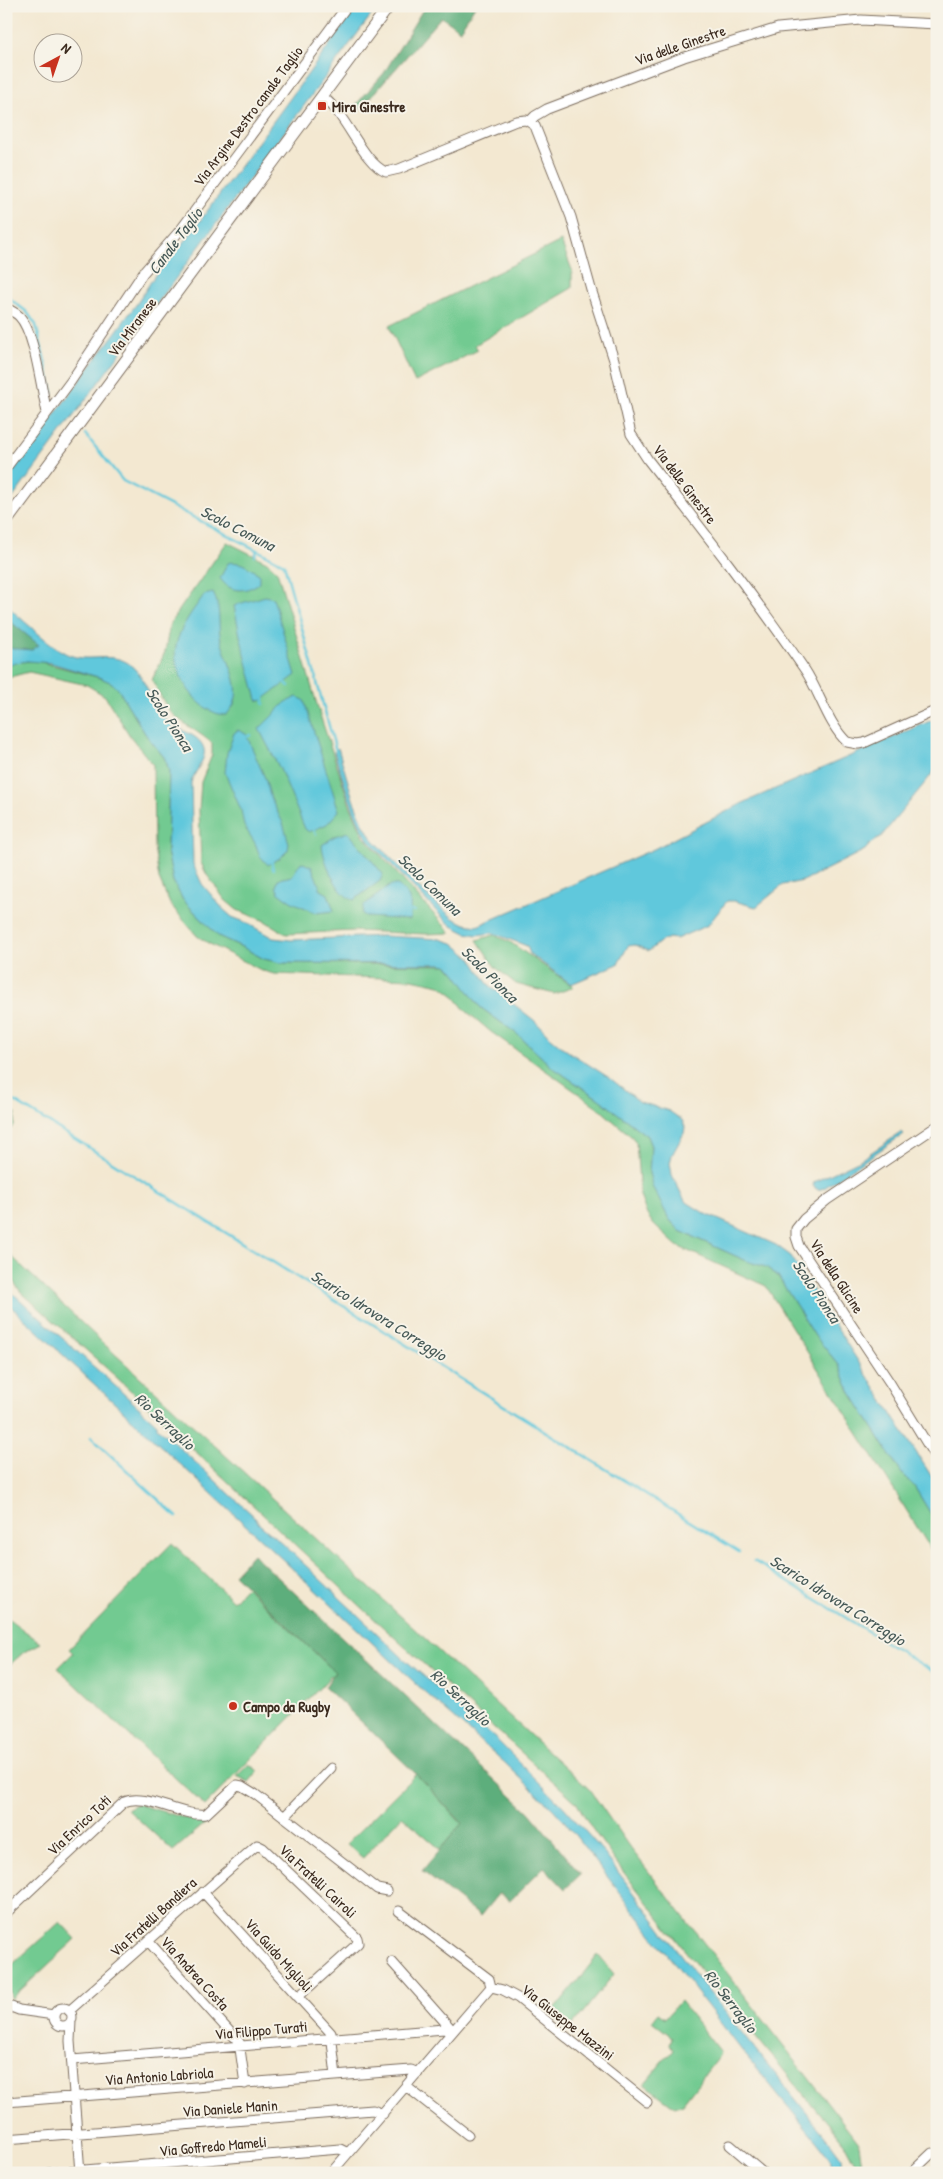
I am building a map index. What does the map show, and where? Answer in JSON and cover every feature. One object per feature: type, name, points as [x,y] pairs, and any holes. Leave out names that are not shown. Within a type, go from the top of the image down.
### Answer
[{"type":"main road","name":"Via Miranese","points":[[6,522],[390,6]]},
{"type":"street","name":"Via Argine Destro canale Taglio","points":[[6,468],[95,347],[143,273],[182,228],[347,6]]},
{"type":"street","name":"Via delle Ginestre","points":[[530,122],[535,116],[547,109],[684,56],[778,28],[861,20],[937,24]]},
{"type":"street","name":"Via delle Ginestre","points":[[322,96],[344,120],[372,164],[386,172],[400,169],[516,121],[530,122]]},
{"type":"street","name":"Via delle Ginestre","points":[[530,122],[540,136],[571,217],[591,289],[614,360],[631,434],[648,460],[771,622],[811,680],[835,725],[847,742],[864,743],[937,710]]},
{"type":"street","points":[[6,308],[20,317],[32,338],[40,386],[47,412]]},
{"type":"street","name":"Via della Glicine","points":[[937,1126],[827,1200],[796,1228],[799,1246],[885,1375],[937,1460]]},
{"type":"street","points":[[284,1817],[331,1768]]},
{"type":"street","name":"Via Enrico Toti","points":[[6,1912],[124,1802],[130,1799],[137,1799],[192,1814],[206,1814],[233,1788],[242,1786],[377,1889],[387,1891]]},
{"type":"street","name":"Via Fratelli Bandiera","points":[[70,2016],[148,1941],[256,1845]]},
{"type":"street","name":"Via Fratelli Cairoli","points":[[256,1845],[263,1848],[346,1927],[358,1941],[355,1946],[298,1997]]},
{"type":"street","name":"Via Guido Miglioli","points":[[203,1892],[332,2033],[333,2038]]},
{"type":"street","points":[[331,2173],[492,1987],[488,1979],[399,1911]]},
{"type":"street","name":"Via Andrea Costa","points":[[148,1941],[241,2046]]},
{"type":"street","points":[[392,1962],[453,2031]]},
{"type":"street","name":"Via Giuseppe Mazzini","points":[[492,1987],[503,1990],[518,1998],[647,2102]]},
{"type":"street","points":[[6,2005],[19,2010],[54,2015]]},
{"type":"street","points":[[54,2015],[60,2009],[70,2016]]},
{"type":"street","points":[[54,2015],[55,2021],[60,2026],[67,2024],[70,2016]]},
{"type":"street","points":[[70,2016],[80,2172]]},
{"type":"street","name":"Via Filippo Turati","points":[[72,2060],[444,2029],[453,2031]]},
{"type":"street","points":[[333,2038],[336,2076]]},
{"type":"street","points":[[241,2046],[245,2084]]},
{"type":"street","name":"Via Antonio Labriola","points":[[6,2102],[411,2070],[418,2073]]},
{"type":"street","points":[[406,2086],[468,2135]]},
{"type":"street","name":"Via Daniele Manin","points":[[6,2139],[373,2110],[383,2114]]},
{"type":"street","points":[[730,2145],[764,2173]]},
{"type":"street","name":"Via Goffredo Mameli","points":[[48,2173],[80,2172],[340,2149],[348,2153]]},
{"type":"street","points":[[911,2173],[932,2153]]},
{"type":"green space","points":[[425,6],[475,6],[460,30],[441,17],[359,111],[348,109],[353,108],[384,73]]},
{"type":"green space","points":[[561,241],[572,270],[572,288],[475,345],[478,350],[415,382],[389,326]]},
{"type":"green space","points":[[227,542],[267,562],[277,571],[322,721],[350,805],[364,837],[451,933],[426,934],[354,931],[286,934],[265,921],[237,910],[225,900],[207,875],[201,863],[199,810],[201,782],[212,755],[212,743],[172,713],[165,705],[152,680],[165,652],[170,623]]},
{"type":"green space","points":[[6,618],[39,645],[33,650],[6,648]]},
{"type":"green space","points":[[37,661],[101,678],[112,683],[118,689],[146,735],[164,757],[169,772],[167,851],[173,881],[183,900],[218,936],[264,959],[282,963],[447,965],[457,975],[480,1007],[517,1034],[552,1067],[599,1099],[647,1136],[651,1146],[649,1173],[669,1219],[680,1231],[749,1262],[766,1267],[778,1276],[815,1336],[839,1365],[850,1391],[902,1474],[914,1486],[937,1524],[937,1559],[766,1286],[677,1246],[654,1225],[647,1215],[640,1196],[636,1142],[632,1137],[596,1106],[491,1032],[440,985],[412,979],[274,974],[263,971],[197,936],[170,904],[159,879],[154,847],[153,765],[130,736],[105,696],[87,685],[29,672],[6,678],[6,665],[16,662]]},
{"type":"green space","points":[[494,935],[510,942],[574,987],[554,994],[516,984],[495,967],[477,940]]},
{"type":"green space","points":[[6,1107],[16,1113],[14,1126],[6,1134]]},
{"type":"green space","points":[[6,1251],[104,1344],[590,1790],[628,1845],[859,2143],[862,2166],[866,2173],[860,2173],[844,2143],[694,1962],[621,1869],[576,1802],[385,1629],[114,1375],[21,1292],[6,1272]]},
{"type":"green space","points":[[172,1543],[233,1601],[246,1587],[335,1672],[205,1806],[58,1668],[73,1653],[69,1649]]},
{"type":"green space","points":[[253,1554],[529,1812],[581,1874],[565,1889],[544,1867],[510,1901],[499,1893],[480,1916],[422,1871],[462,1823],[414,1772],[325,1687],[335,1672],[234,1574]]},
{"type":"green space","points":[[6,1617],[41,1643],[24,1652],[6,1668]]},
{"type":"green space","points":[[249,1764],[258,1771],[249,1782],[237,1776]]},
{"type":"green space","points":[[416,1774],[462,1824],[440,1849],[402,1816],[363,1858],[346,1844]]},
{"type":"green space","points":[[137,1804],[195,1821],[208,1821],[173,1851],[127,1809]]},
{"type":"green space","points":[[60,1922],[76,1939],[11,1999],[10,1992],[6,1989],[6,1970]]},
{"type":"green space","points":[[598,1955],[614,1974],[569,2030],[550,2015]]},
{"type":"green space","points":[[680,2001],[720,2052],[719,2056],[682,2104],[675,2107],[644,2084],[673,2049],[670,2044],[672,2037],[652,2021],[658,2013],[665,2018]]},
{"type":"water","points":[[358,6],[378,6],[6,507],[6,480],[138,302],[155,275],[186,240]]},
{"type":"water","points":[[228,563],[243,564],[259,574],[259,583],[243,590],[228,587],[220,578]]},
{"type":"water","points":[[213,593],[218,608],[222,645],[236,686],[233,706],[226,715],[206,708],[197,700],[182,679],[177,668],[175,656],[180,632],[187,619],[204,595]]},
{"type":"water","points":[[265,596],[273,598],[296,675],[261,701],[257,700],[234,606]]},
{"type":"water","points":[[6,605],[65,653],[79,658],[114,658],[128,663],[140,676],[157,708],[168,722],[194,736],[202,744],[204,757],[191,783],[193,864],[202,884],[232,917],[273,938],[291,940],[383,936],[440,939],[453,943],[471,958],[488,984],[535,1021],[566,1050],[611,1079],[640,1102],[669,1111],[682,1120],[685,1127],[684,1133],[672,1155],[670,1163],[672,1175],[685,1201],[704,1213],[776,1245],[791,1256],[937,1485],[937,1524],[914,1486],[902,1474],[850,1391],[839,1365],[815,1336],[778,1276],[766,1267],[749,1262],[680,1231],[669,1219],[653,1188],[649,1173],[651,1146],[647,1136],[599,1099],[552,1067],[517,1034],[480,1007],[452,969],[447,965],[440,964],[282,963],[264,959],[218,936],[183,900],[173,881],[167,851],[169,772],[164,757],[146,735],[118,689],[112,683],[51,663],[27,661],[6,665],[6,648],[32,650],[39,645],[6,618]]},
{"type":"water","points":[[297,697],[304,700],[339,811],[327,824],[309,832],[305,829],[280,769],[259,729],[286,702]]},
{"type":"water","points":[[937,718],[937,768],[880,838],[871,843],[865,850],[803,881],[783,885],[756,907],[727,901],[708,925],[676,939],[669,938],[660,942],[649,951],[635,945],[628,946],[618,964],[571,984],[530,954],[527,946],[493,933],[477,935],[466,933],[452,926],[442,917],[368,840],[353,808],[334,752],[338,748],[353,799],[371,837],[423,892],[453,918],[465,924],[477,926],[654,849],[743,803]]},
{"type":"water","points":[[238,730],[246,734],[265,778],[271,799],[283,823],[289,843],[288,850],[280,858],[268,865],[260,856],[255,843],[244,826],[241,810],[225,773],[227,753],[234,733]]},
{"type":"water","points":[[348,832],[383,874],[380,881],[354,900],[342,892],[332,877],[325,860],[322,845],[335,836]]},
{"type":"water","points":[[301,862],[312,867],[321,890],[328,894],[334,911],[317,913],[292,902],[279,893],[276,887],[278,879],[292,876]]},
{"type":"water","points":[[391,885],[398,885],[410,900],[410,920],[368,917],[362,914],[364,905]]},
{"type":"water","points":[[902,1132],[904,1134],[824,1188],[818,1190],[813,1186],[814,1182],[860,1160]]},
{"type":"water","points":[[6,1287],[157,1424],[157,1427],[403,1658],[497,1740],[562,1805],[600,1848],[705,1987],[831,2143],[842,2158],[843,2173],[832,2173],[831,2161],[822,2148],[743,2052],[553,1809],[6,1302]]},
{"type":"waterway","name":"Scolo Comuna","points":[[6,296],[27,312],[36,325],[53,393]]},
{"type":"waterway","name":"Scolo Comuna","points":[[85,434],[123,481],[284,564],[336,751]]},
{"type":"waterway","name":"Scolo Comuna","points":[[255,556],[257,551]]},
{"type":"waterway","points":[[283,680],[289,686]]},
{"type":"waterway","points":[[264,697],[264,704]]},
{"type":"waterway","points":[[244,738],[251,735]]},
{"type":"waterway","points":[[313,828],[316,834]]},
{"type":"waterway","points":[[271,860],[273,869]]},
{"type":"waterway","points":[[407,911],[415,911]]},
{"type":"waterway","name":"Scarico Idrovora Correggio","points":[[6,1096],[739,1552]]},
{"type":"waterway","points":[[91,1437],[177,1517]]},
{"type":"waterway","name":"Scarico Idrovora Correggio","points":[[754,1561],[937,1674]]},
{"type":"place","name":"Mira Ginestre","points":[[322,106]]},
{"type":"place","name":"Campo da Rugby","points":[[233,1706]]},
{"type":"water label","name":"Canale Taglio","points":[[175,241]]},
{"type":"water label","name":"Scolo Pionca","points":[[170,719]]},
{"type":"water label","name":"Scolo Pionca","points":[[490,974]]},
{"type":"water label","name":"Scolo Pionca","points":[[817,1291]]},
{"type":"water label","name":"Rio Serraglio","points":[[165,1421]]},
{"type":"water label","name":"Rio Serraglio","points":[[461,1697]]},
{"type":"water label","name":"Rio Serraglio","points":[[731,2001]]}]
